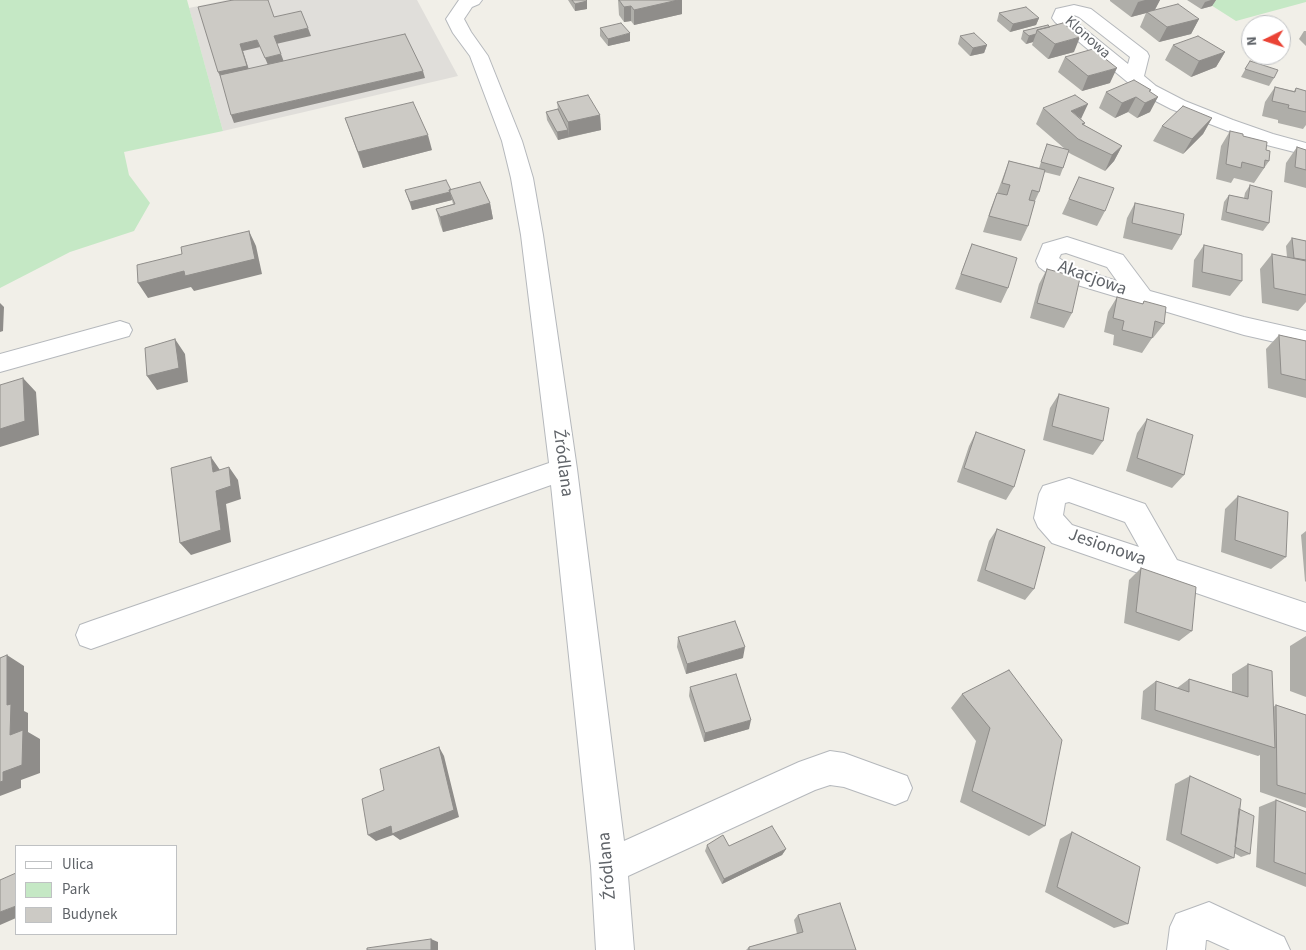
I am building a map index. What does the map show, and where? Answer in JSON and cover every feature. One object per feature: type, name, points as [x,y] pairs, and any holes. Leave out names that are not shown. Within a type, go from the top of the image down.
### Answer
[{"type":"street","name":"Źródlana","points":[[473,0],[466,3],[454,19],[479,56],[512,141],[522,178],[533,244],[563,469],[609,866],[615,950]]},
{"type":"street","points":[[1134,78],[1149,90],[1178,105],[1266,139],[1306,149]]},
{"type":"street","name":"Akacjowa","points":[[1142,297],[1244,326],[1306,340]]},
{"type":"street","points":[[0,364],[120,330]]},
{"type":"street","points":[[91,635],[563,469]]},
{"type":"street","name":"Jesionowa","points":[[1166,568],[1306,617]]},
{"type":"street","points":[[609,866],[811,774],[830,768],[844,770],[895,788]]},
{"type":"street","points":[[1186,950],[1189,927],[1209,921],[1271,950]]},
{"type":"shaded area","points":[[227,0],[417,0],[458,76],[223,131],[189,8]]},
{"type":"green space","points":[[0,0],[187,0],[223,131],[124,152],[129,175],[150,203],[134,231],[70,252],[0,288]]},
{"type":"green space","points":[[1203,0],[1306,0],[1306,2],[1258,15],[1241,15],[1241,20],[1236,21]]},
{"type":"building","points":[[233,0],[268,0],[274,17],[301,11],[308,28],[274,36],[281,54],[265,58],[257,40],[240,44],[247,66],[218,72],[198,7]]},
{"type":"building","points":[[572,0],[586,0],[587,1],[575,4]]},
{"type":"building","points":[[619,0],[678,0],[634,10],[631,6],[624,7]]},
{"type":"building","points":[[1178,4],[1199,19],[1167,27],[1147,12]]},
{"type":"building","points":[[1026,7],[1039,18],[1013,24],[999,13]]},
{"type":"building","points":[[621,23],[630,33],[608,39],[600,28]]},
{"type":"building","points":[[1063,23],[1080,37],[1055,44],[1037,30]]},
{"type":"building","points":[[1048,25],[1050,27],[1037,30],[1036,34],[1029,36],[1023,31]]},
{"type":"building","points":[[974,33],[987,45],[973,48],[960,36]]},
{"type":"building","points":[[405,34],[423,71],[231,115],[220,75]]},
{"type":"building","points":[[1198,36],[1225,52],[1199,61],[1173,45]]},
{"type":"building","points":[[1093,49],[1117,68],[1088,76],[1065,57]]},
{"type":"building","points":[[1248,65],[1262,65],[1278,70],[1274,78],[1245,69]]},
{"type":"building","points":[[1134,80],[1151,90],[1149,91],[1158,97],[1145,103],[1136,97],[1122,103],[1106,92]]},
{"type":"building","points":[[1275,87],[1295,92],[1296,88],[1306,91],[1306,112],[1288,108],[1289,105],[1272,101]]},
{"type":"building","points":[[588,95],[600,115],[568,122],[557,102]]},
{"type":"building","points":[[1075,95],[1088,104],[1071,111],[1085,123],[1082,124],[1122,146],[1112,155],[1078,139],[1043,108]]},
{"type":"building","points":[[413,102],[428,135],[358,152],[345,118]]},
{"type":"building","points":[[1183,106],[1212,118],[1192,139],[1162,126]]},
{"type":"building","points":[[558,109],[568,130],[557,132],[546,112]]},
{"type":"building","points":[[1230,131],[1267,142],[1266,150],[1270,151],[1269,161],[1265,160],[1264,168],[1242,162],[1241,168],[1226,164]]},
{"type":"building","points":[[1047,144],[1069,150],[1063,168],[1041,162]]},
{"type":"building","points":[[1297,147],[1306,150],[1306,170],[1295,167]]},
{"type":"building","points":[[1009,161],[1045,170],[1039,192],[1032,190],[1029,200],[1035,201],[1028,226],[989,216],[997,193],[1007,195],[1010,185],[1002,183]]},
{"type":"building","points":[[1079,177],[1114,188],[1105,211],[1069,199]]},
{"type":"building","points":[[446,180],[451,190],[449,190],[450,192],[410,202],[405,190]]},
{"type":"building","points":[[480,182],[490,203],[440,217],[436,209],[455,204],[449,190]]},
{"type":"building","points":[[1250,185],[1272,191],[1269,223],[1226,212],[1229,195],[1248,199]]},
{"type":"building","points":[[1135,203],[1184,214],[1181,235],[1132,223]]},
{"type":"building","points":[[249,231],[255,259],[185,276],[184,271],[138,283],[137,265],[182,254],[181,247]]},
{"type":"building","points":[[1292,238],[1306,241],[1306,260],[1294,258]]},
{"type":"building","points":[[972,244],[1017,258],[1008,288],[961,274]]},
{"type":"building","points":[[1204,245],[1242,254],[1242,281],[1202,272]]},
{"type":"building","points":[[1272,254],[1306,261],[1306,295],[1274,288]]},
{"type":"building","points":[[1047,269],[1080,278],[1072,313],[1037,303]]},
{"type":"building","points":[[1117,297],[1143,304],[1144,301],[1166,307],[1164,324],[1155,321],[1152,338],[1122,330],[1124,321],[1113,318]]},
{"type":"building","points":[[1279,335],[1306,341],[1306,380],[1281,374]]},
{"type":"building","points":[[175,339],[179,368],[147,376],[145,348]]},
{"type":"building","points":[[23,378],[25,421],[0,429],[0,385]]},
{"type":"building","points":[[1059,394],[1109,408],[1103,441],[1052,426]]},
{"type":"building","points":[[1147,419],[1193,435],[1184,475],[1137,458]]},
{"type":"building","points":[[976,432],[1025,450],[1014,487],[964,468]]},
{"type":"building","points":[[211,457],[213,472],[229,467],[231,486],[216,491],[221,530],[180,543],[171,468]]},
{"type":"building","points":[[1238,496],[1288,512],[1286,557],[1235,540]]},
{"type":"building","points":[[997,529],[1045,547],[1034,589],[985,570]]},
{"type":"building","points":[[1141,568],[1196,587],[1192,631],[1136,612]]},
{"type":"building","points":[[735,621],[745,647],[687,664],[678,637]]},
{"type":"building","points":[[7,655],[7,705],[11,704],[10,735],[23,730],[22,765],[3,772],[3,781],[0,782],[0,658]]},
{"type":"building","points":[[1248,664],[1272,671],[1275,748],[1155,710],[1156,681],[1189,692],[1189,679],[1248,697]]},
{"type":"building","points":[[1009,670],[1062,740],[1045,826],[972,791],[990,728],[962,694]]},
{"type":"building","points":[[736,674],[751,720],[705,733],[690,687]]},
{"type":"building","points":[[1276,705],[1306,715],[1306,794],[1277,785]]},
{"type":"building","points":[[439,747],[454,810],[392,834],[391,826],[368,835],[362,799],[384,790],[380,769]]},
{"type":"building","points":[[1190,776],[1241,799],[1234,858],[1181,834]]},
{"type":"building","points":[[1276,800],[1306,812],[1306,874],[1274,862]]},
{"type":"building","points":[[1239,809],[1254,816],[1250,854],[1235,847]]},
{"type":"building","points":[[772,826],[786,849],[724,879],[707,845],[723,835],[729,846]]},
{"type":"building","points":[[1072,832],[1140,867],[1128,924],[1057,887]]},
{"type":"building","points":[[15,873],[15,906],[0,912],[0,880]]},
{"type":"building","points":[[840,903],[856,950],[749,950],[749,947],[803,932],[798,915]]},
{"type":"building","points":[[431,939],[431,950],[367,950],[367,948]]}]
